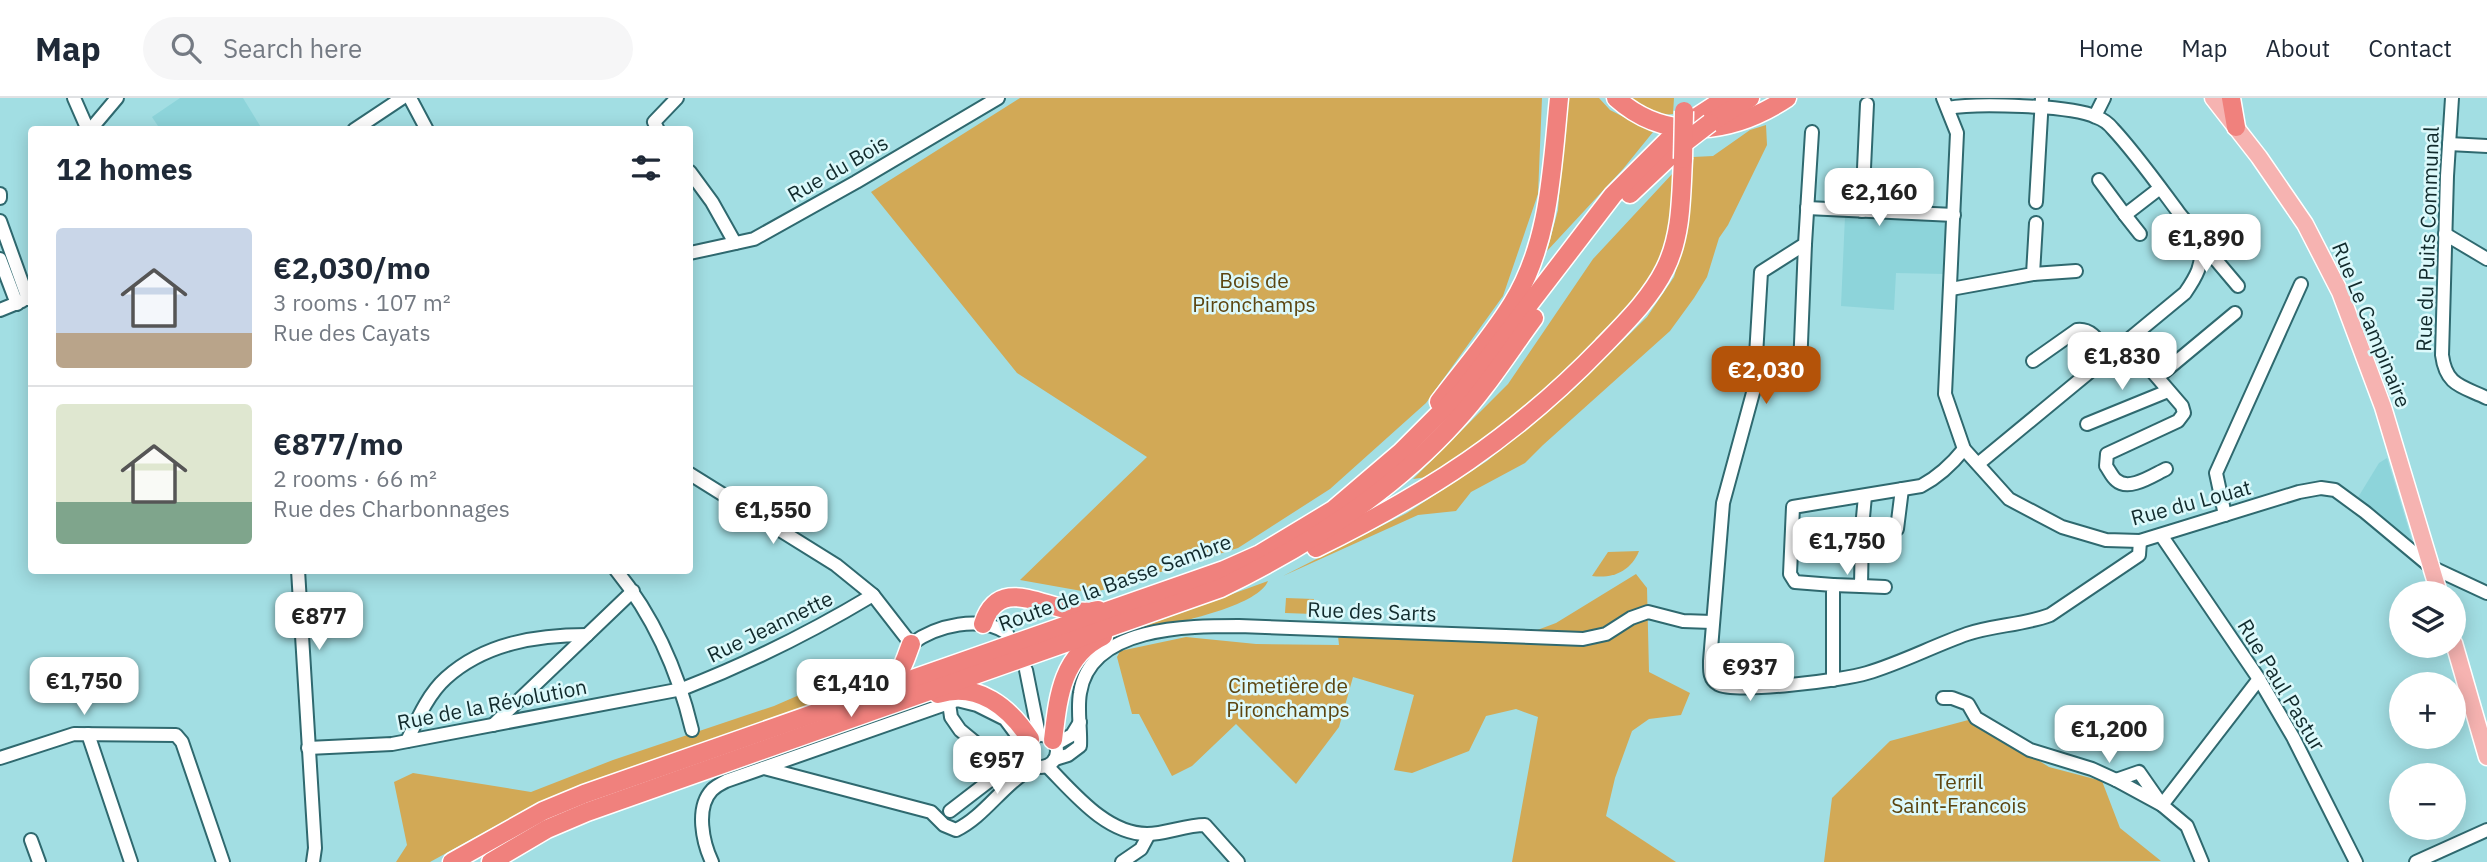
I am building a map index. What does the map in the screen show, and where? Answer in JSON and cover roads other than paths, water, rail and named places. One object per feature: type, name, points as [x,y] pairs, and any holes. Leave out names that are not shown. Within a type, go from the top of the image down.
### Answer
[{"type":"highway","points":[[1401,453],[1513,303],[1535,256],[1549,198],[1559,98]]},
{"type":"highway","points":[[1616,98],[1642,116],[1665,125],[1697,129],[1727,126],[1755,117],[1787,98]]},
{"type":"highway","name":"Route de la Basse Sambre","points":[[491,862],[547,829],[587,812],[1221,588],[1260,569],[1343,520],[1401,474],[1457,421],[1623,201],[1678,147],[1686,110],[1726,98]]},
{"type":"highway","name":"Route de la Basse Sambre","points":[[452,862],[543,811],[1185,585],[1259,554],[1333,510],[1401,453],[1465,388],[1613,195],[1710,122],[1750,98]]},
{"type":"highway","points":[[2231,98],[2236,127]]},
{"type":"highway","points":[[1260,569],[1313,549],[1378,517],[1431,487],[1488,449],[1571,378],[1635,312],[1666,268],[1679,217],[1678,147],[1686,110]]},
{"type":"highway","points":[[983,624],[987,611],[1000,599],[1012,596],[1064,610],[1092,611],[1160,589],[1185,585]]},
{"type":"highway","points":[[1038,744],[1061,683],[1070,665],[1085,648],[1100,637],[1201,601],[1221,588]]},
{"type":"highway","points":[[809,716],[822,706],[893,680],[902,671],[911,644]]},
{"type":"highway","points":[[858,716],[874,715],[944,692],[967,692],[990,697],[1005,707],[1038,744]]},
{"type":"main road","name":"Rue Le Campinaire","points":[[2213,98],[2310,232],[2340,292],[2383,407],[2435,581]]},
{"type":"main road","points":[[2458,658],[2487,757]]},
{"type":"street","points":[[74,98],[87,126]]},
{"type":"street","points":[[92,126],[117,98]]},
{"type":"street","points":[[360,126],[402,98]]},
{"type":"street","points":[[410,98],[425,126]]},
{"type":"street","points":[[656,126],[677,98]]},
{"type":"street","name":"Rue du Bois","points":[[693,252],[754,239],[998,98]]},
{"type":"street","points":[[2095,116],[2104,98]]},
{"type":"street","name":"Rue du Puits Communal","points":[[2452,98],[2442,355],[2444,370],[2449,380],[2487,398]]},
{"type":"street","points":[[1945,103],[2042,103],[2095,116],[2111,126],[2238,286]]},
{"type":"street","name":"Rue du Louat","points":[[1945,103],[1957,133],[1945,394],[1964,449],[2009,499],[2062,527],[2106,540],[2140,541],[2299,492],[2321,488],[2334,490],[2431,567],[2487,593]]},
{"type":"street","points":[[2036,202],[2042,103]]},
{"type":"street","points":[[1862,211],[1867,104]]},
{"type":"street","points":[[1800,368],[1812,132]]},
{"type":"street","points":[[2449,144],[2487,146]]},
{"type":"street","points":[[693,176],[712,202],[735,243]]},
{"type":"street","points":[[2099,180],[2140,234]]},
{"type":"street","points":[[2125,215],[2160,188]]},
{"type":"street","points":[[1807,208],[1954,215]]},
{"type":"street","points":[[0,221],[26,300]]},
{"type":"street","points":[[2034,275],[2035,223]]},
{"type":"street","points":[[2445,234],[2487,259]]},
{"type":"street","points":[[1978,464],[2185,293],[2198,274],[2202,256],[2199,240]]},
{"type":"street","points":[[1805,244],[1761,272],[1754,389],[1723,503],[1710,661],[1710,674],[1716,683],[1725,687],[1757,687],[1849,679],[1897,664],[1967,634],[2050,615],[2139,555],[2140,541]]},
{"type":"street","points":[[0,260],[26,300]]},
{"type":"street","points":[[1951,289],[2076,271]]},
{"type":"street","points":[[2225,515],[2216,473],[2301,284]]},
{"type":"street","points":[[0,310],[26,300]]},
{"type":"street","points":[[2158,377],[2235,313]]},
{"type":"street","points":[[2033,361],[2077,330],[2084,329],[2092,333],[2109,355]]},
{"type":"street","points":[[2126,341],[2182,406],[2184,413],[2178,421],[2107,454],[2106,466],[2118,482],[2132,485],[2166,470]]},
{"type":"street","points":[[2087,424],[2168,391]]},
{"type":"street","points":[[1885,587],[1796,582],[1790,574],[1793,507],[1921,486],[1933,480],[1964,449]]},
{"type":"street","points":[[693,476],[836,565],[873,595],[911,644],[917,639],[970,622],[997,627],[1007,634]]},
{"type":"street","points":[[1862,528],[1898,533],[1902,489]]},
{"type":"street","points":[[1861,586],[1865,496]]},
{"type":"street","name":"Rue Paul Pastur","points":[[2161,535],[2259,679],[2293,737],[2356,862]]},
{"type":"street","points":[[298,574],[315,848],[313,862]]},
{"type":"street","points":[[619,574],[653,622],[682,689],[692,730]]},
{"type":"street","points":[[1833,585],[1833,680]]},
{"type":"street","points":[[493,725],[633,591]]},
{"type":"street","name":"Rue Jeannette","points":[[682,689],[791,639],[873,595]]},
{"type":"street","name":"Rue des Sarts","points":[[1046,763],[1068,755],[1080,746],[1082,684],[1088,671],[1105,650],[1161,631],[1181,627],[1253,627],[1583,639],[1606,634],[1631,618],[1648,612],[1682,621],[1712,622]]},
{"type":"street","points":[[407,741],[429,699],[445,678],[469,661],[514,642],[543,637],[587,635]]},
{"type":"street","points":[[1026,670],[1038,744],[1046,763],[1063,783],[1109,823],[1131,832],[1149,834],[1188,825],[1205,825],[1238,862]]},
{"type":"street","points":[[2161,805],[2259,679]]},
{"type":"street","name":"Rue de la Révolution","points":[[309,748],[407,741],[682,689]]},
{"type":"street","points":[[1943,698],[1952,698],[1968,704],[1976,718],[2030,751],[2092,769],[2116,780],[2139,772],[2161,805],[2187,826],[2202,862]]},
{"type":"street","points":[[712,862],[705,846],[701,818],[710,791],[726,780],[957,701],[977,705],[1005,719],[1038,744]]},
{"type":"street","points":[[950,703],[951,718],[960,730],[1006,768]]},
{"type":"street","points":[[950,811],[1038,744],[1072,735],[1080,721]]},
{"type":"street","points":[[0,758],[74,734],[176,735],[182,742],[223,862]]},
{"type":"street","points":[[88,734],[131,862]]},
{"type":"street","points":[[1038,744],[1029,761],[1046,763]]},
{"type":"street","points":[[807,752],[802,765],[811,781]]},
{"type":"street","points":[[764,768],[931,812],[944,825],[956,830],[970,823],[1013,782],[1046,763]]},
{"type":"street","points":[[2416,862],[2487,830]]},
{"type":"street","points":[[1122,862],[1141,849],[1149,834]]},
{"type":"street","points":[[32,840],[39,862]]},
{"type":"park label","name":"Bois de Pironchamps","points":[[1254,293]]},
{"type":"park label","name":"Cimetière de Pironchamps","points":[[1288,698]]},
{"type":"park label","name":"Terril Saint-Francois","points":[[1959,794]]}]
